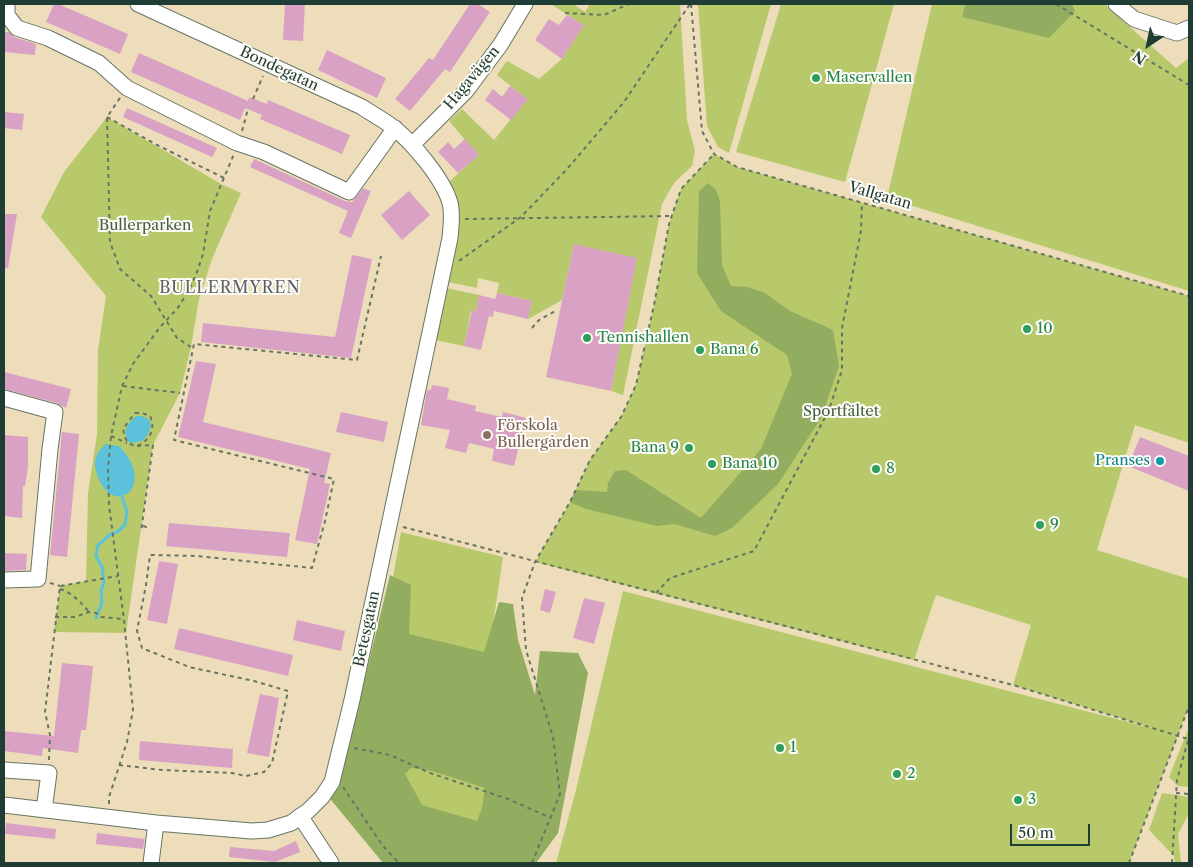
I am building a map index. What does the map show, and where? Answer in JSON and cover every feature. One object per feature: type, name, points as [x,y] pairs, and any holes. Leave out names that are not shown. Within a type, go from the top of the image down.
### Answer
[{"type":"street","points":[[7,4],[7,15],[17,28],[48,38],[99,63],[127,88],[237,143],[264,152],[349,192],[395,128]]},
{"type":"street","name":"Bondegatan","points":[[138,4],[362,106],[395,128],[412,145]]},
{"type":"street","name":"Hagavägen","points":[[412,145],[466,91],[501,44],[525,4]]},
{"type":"street","points":[[1116,4],[1134,19],[1160,28],[1177,33],[1189,28]]},
{"type":"street","name":"Betesgatan","points":[[4,805],[156,823],[252,831],[268,830],[291,823],[308,812],[322,797],[332,782],[391,524],[398,503],[450,238],[452,219],[450,202],[438,178],[412,145]]},
{"type":"street","points":[[4,398],[55,412],[38,579],[4,580]]},
{"type":"street","points":[[4,770],[49,772],[44,810]]},
{"type":"street","points":[[300,816],[331,863]]},
{"type":"street","points":[[151,863],[156,823]]},
{"type":"path","points":[[565,13],[604,15],[629,4]]},
{"type":"path","points":[[532,863],[560,794],[553,737],[526,650],[522,598],[535,562],[570,502],[590,460],[621,417],[636,385],[672,216],[681,189],[714,154],[702,130],[691,4]]},
{"type":"path","points":[[443,272],[521,217],[568,168],[624,102],[691,4]]},
{"type":"path","points":[[1056,4],[1189,85]]},
{"type":"path","points":[[253,98],[269,64]]},
{"type":"path","points":[[127,88],[107,117],[110,242],[120,270],[151,296],[177,338],[191,347]]},
{"type":"path","points":[[108,816],[109,797],[127,742],[133,710],[124,620],[108,496],[110,441],[122,386],[133,364],[177,308],[188,292],[196,275],[203,254],[210,211],[248,110]]},
{"type":"path","points":[[107,117],[224,178]]},
{"type":"path","name":"Vallgatan","points":[[714,154],[737,167],[1189,296]]},
{"type":"path","points":[[656,593],[670,578],[754,551],[829,410],[842,370],[842,328],[861,231],[862,203]]},
{"type":"path","points":[[452,219],[672,216]]},
{"type":"path","points":[[119,765],[162,770],[232,772],[246,776],[264,772],[272,763],[288,691],[254,681],[189,667],[142,648],[137,631],[150,555],[197,556],[312,568],[326,521],[334,479],[174,440],[194,344],[357,360],[381,256]]},
{"type":"path","points":[[532,328],[539,320],[557,310]]},
{"type":"path","points":[[122,386],[180,393]]},
{"type":"path","points":[[130,444],[125,439],[123,429],[135,413],[142,413],[150,416],[153,423],[152,430],[148,438],[137,446]]},
{"type":"path","points":[[111,436],[137,446],[154,445],[141,532]]},
{"type":"path","points":[[391,524],[1013,686],[1189,738],[1177,780],[1172,863]]},
{"type":"path","points":[[142,526],[150,528]]},
{"type":"path","points":[[49,772],[50,736],[45,712],[60,586],[118,576]]},
{"type":"path","points":[[60,588],[80,601],[89,612],[124,620]]},
{"type":"path","points":[[55,617],[75,617],[89,612]]},
{"type":"path","points":[[1129,863],[1189,706]]},
{"type":"path","points":[[341,746],[390,755],[430,773],[508,799],[551,818]]},
{"type":"path","points":[[183,777],[184,770]]},
{"type":"path","points":[[332,782],[344,788],[383,846],[399,863]]},
{"type":"path","points":[[1176,792],[1189,794]]},
{"type":"green space","points":[[551,4],[573,4],[585,12],[590,4],[680,4],[687,120],[695,151],[692,166],[674,183],[662,204],[623,395],[611,391],[636,258],[574,245],[562,300],[528,319],[532,301],[497,293],[499,283],[478,278],[477,288],[448,282],[448,183],[478,155],[449,121],[462,109],[494,140],[527,99],[497,75],[507,61],[539,79],[562,59],[583,25]]},
{"type":"green space","points":[[699,4],[771,4],[729,153],[718,147],[707,126]]},
{"type":"green space","name":"Maservallen","points":[[781,4],[894,4],[845,182],[736,152]]},
{"type":"green space","points":[[932,4],[965,4],[962,17],[1075,11],[1072,4],[1104,4],[1176,68],[1189,58],[1189,291],[887,198]]},
{"type":"green space","points":[[965,4],[1072,4],[1075,11],[1049,38],[962,17]]},
{"type":"green space","name":"Bullerparken","points":[[107,117],[221,184],[241,193],[212,259],[199,299],[191,347],[180,393],[153,445],[126,633],[54,632],[60,586],[86,581],[88,493],[97,435],[98,350],[106,296],[41,217],[64,172]]},
{"type":"green space","name":"Sportfältet","points":[[714,154],[737,167],[1189,296],[1189,443],[1135,425],[1097,550],[1189,579],[1189,706],[1129,863],[556,863],[576,790],[623,591],[1159,730],[1013,685],[1031,625],[936,595],[914,660],[535,562],[570,502],[590,460],[621,417],[636,385],[654,305],[669,224],[681,189]]},
{"type":"green space","points":[[708,183],[716,190],[720,201],[722,265],[731,286],[748,287],[765,293],[790,311],[833,330],[839,366],[821,418],[778,484],[732,528],[715,536],[674,524],[657,526],[586,509],[570,502],[576,490],[607,492],[608,483],[615,471],[626,470],[701,518],[761,449],[792,374],[787,355],[721,311],[697,273],[699,191]]},
{"type":"green space","points":[[446,288],[479,295],[476,311],[471,311],[464,346],[435,340]]},
{"type":"green space","points":[[401,532],[503,557],[488,658],[383,634]]},
{"type":"green space","points":[[390,575],[411,585],[409,634],[484,652],[499,602],[513,604],[518,640],[535,695],[540,651],[578,653],[588,673],[558,833],[536,863],[383,863],[327,795],[340,781]],"holes":[[[411,768],[432,771],[485,788],[482,808],[477,821],[422,805],[405,774]]]},
{"type":"green space","points":[[1189,727],[1189,787],[1178,786],[1169,777]]},
{"type":"green space","points":[[358,736],[515,772],[498,834],[368,803]]},
{"type":"green space","points":[[1162,793],[1189,797],[1189,813],[1178,834],[1181,863],[1175,863],[1174,856],[1149,830]]},
{"type":"water","points":[[136,416],[142,416],[150,421],[149,433],[142,441],[130,443],[126,436],[126,429]]},
{"type":"water","points":[[106,444],[119,446],[130,461],[135,474],[133,485],[128,493],[120,496],[111,494],[103,486],[96,471],[96,456]]},
{"type":"building","points":[[54,4],[58,4],[128,34],[120,54],[46,22]]},
{"type":"building","points":[[285,4],[305,4],[303,41],[283,40]]},
{"type":"building","points":[[470,4],[478,4],[490,12],[450,72],[445,69],[410,111],[395,99],[429,58],[433,60]]},
{"type":"building","points":[[567,15],[584,25],[562,59],[535,40],[549,19],[559,25]]},
{"type":"building","points":[[4,32],[9,32],[14,37],[36,44],[35,55],[4,52]]},
{"type":"building","points":[[327,50],[386,78],[377,98],[318,70]]},
{"type":"building","points":[[139,53],[248,101],[249,97],[267,104],[268,100],[350,135],[342,154],[260,119],[262,115],[245,108],[240,120],[131,72]]},
{"type":"building","points":[[510,86],[528,99],[511,120],[485,100],[493,89],[502,97]]},
{"type":"building","points":[[127,108],[217,148],[212,157],[123,117]]},
{"type":"building","points":[[4,112],[24,114],[22,130],[4,128]]},
{"type":"building","points":[[465,139],[479,155],[458,173],[438,152],[448,142],[454,149]]},
{"type":"building","points":[[254,159],[345,201],[352,202],[363,188],[371,191],[351,238],[339,233],[348,211],[250,167]]},
{"type":"building","points":[[409,191],[430,215],[402,240],[381,215]]},
{"type":"building","points":[[4,214],[17,214],[8,268],[4,268]]},
{"type":"building","name":"Tennishallen","points":[[574,244],[637,258],[611,391],[546,377]]},
{"type":"building","points":[[352,255],[372,259],[351,358],[201,342],[203,323],[335,337]]},
{"type":"building","points":[[497,293],[532,301],[528,319],[494,311],[493,317],[489,316],[481,350],[464,346],[472,310],[476,311],[479,295],[495,299]]},
{"type":"building","points":[[196,361],[216,364],[203,422],[331,453],[324,483],[330,484],[317,544],[295,540],[310,469],[178,437]]},
{"type":"building","points":[[4,372],[71,389],[66,408],[57,403],[4,389]]},
{"type":"building","points":[[432,385],[449,388],[447,399],[476,406],[475,411],[502,417],[503,412],[526,418],[514,466],[492,461],[494,449],[469,443],[466,453],[445,448],[450,430],[421,425],[427,390],[431,390]]},
{"type":"building","points":[[341,412],[388,422],[384,442],[336,432]]},
{"type":"building","points":[[62,432],[79,434],[67,557],[50,555]]},
{"type":"building","points":[[4,435],[28,437],[28,467],[25,486],[23,486],[22,518],[4,516]]},
{"type":"building","name":"Pranses","points":[[1140,437],[1189,456],[1189,491],[1128,466]]},
{"type":"building","points":[[169,523],[290,533],[287,557],[166,546]]},
{"type":"building","points":[[4,553],[27,554],[26,570],[4,571]]},
{"type":"building","points":[[159,561],[178,564],[167,624],[147,620]]},
{"type":"building","points":[[545,589],[556,592],[550,613],[540,610]]},
{"type":"building","points":[[584,598],[605,603],[594,644],[573,638]]},
{"type":"building","points":[[297,620],[345,631],[341,651],[293,640]]},
{"type":"building","points":[[179,628],[293,655],[288,676],[174,649]]},
{"type":"building","points":[[62,663],[93,666],[86,730],[81,730],[78,753],[43,748],[42,756],[4,751],[4,731],[54,736]]},
{"type":"building","points":[[260,694],[279,698],[269,757],[247,753]]},
{"type":"building","points":[[140,741],[233,749],[232,768],[139,760]]},
{"type":"building","points":[[6,823],[56,829],[55,839],[5,834]]},
{"type":"building","points":[[97,833],[145,839],[143,849],[96,844]]},
{"type":"building","points":[[296,841],[300,852],[275,862],[229,857],[230,847],[274,851]]},
{"type":"waterway","points":[[96,618],[102,603],[101,591],[104,582],[102,567],[96,556],[98,545],[125,525],[127,512],[122,497]]},
{"type":"place","name":"Maservallen","points":[[816,78]]},
{"type":"place","name":"10","points":[[1027,329]]},
{"type":"place","name":"Tennishallen","points":[[587,338]]},
{"type":"place","name":"Bana 6","points":[[700,350]]},
{"type":"place","name":"Förskola Bullergården","points":[[487,435]]},
{"type":"place","name":"Bana 9","points":[[689,448]]},
{"type":"place","name":"Pranses","points":[[1160,461]]},
{"type":"place","name":"Bana 10","points":[[712,464]]},
{"type":"place","name":"8","points":[[876,469]]},
{"type":"place","name":"9","points":[[1040,525]]},
{"type":"place","name":"1","points":[[780,748]]},
{"type":"place","name":"2","points":[[897,774]]},
{"type":"place","name":"3","points":[[1018,800]]},
{"type":"district","name":"BULLERMYREN","points":[[230,288]]}]
